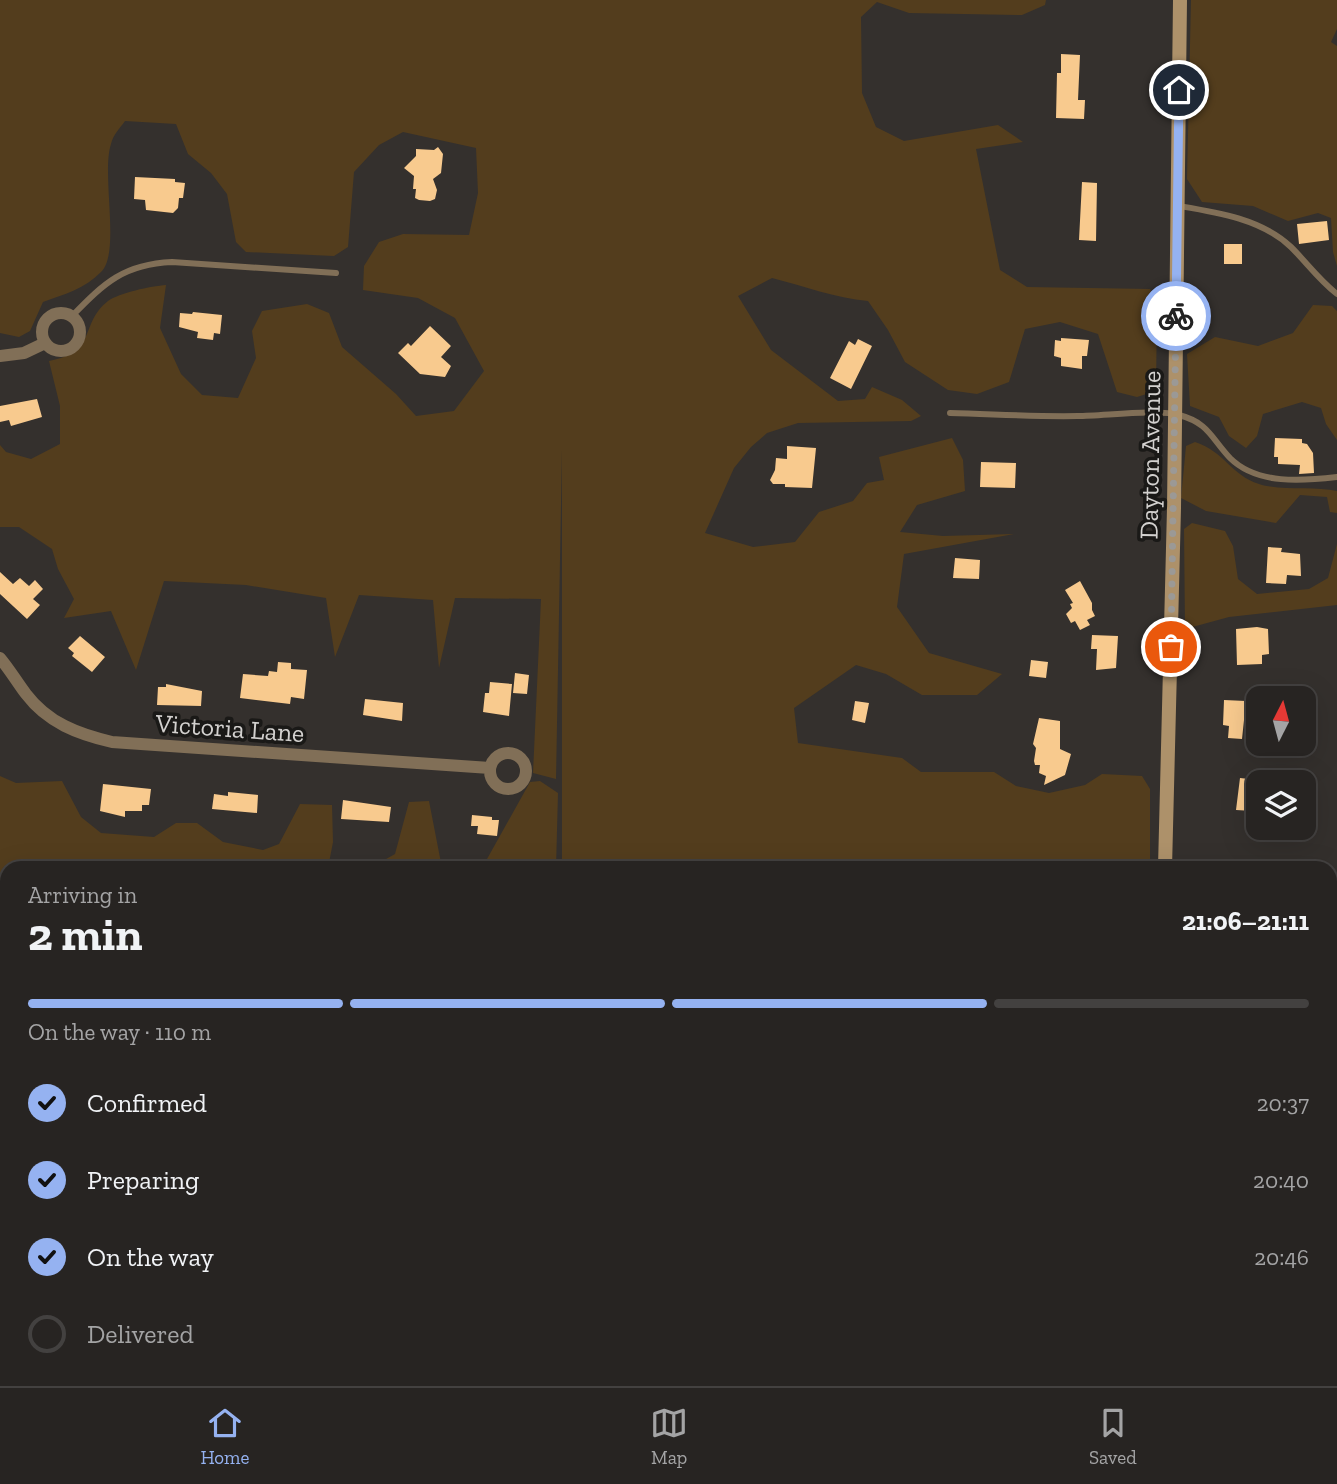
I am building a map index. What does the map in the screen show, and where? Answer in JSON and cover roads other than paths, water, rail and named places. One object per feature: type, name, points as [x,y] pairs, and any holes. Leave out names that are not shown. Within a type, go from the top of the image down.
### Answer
[{"type":"street","name":"Dayton Avenue","points":[[1166,861],[1176,414],[1180,0]]},
{"type":"street","points":[[56,313],[72,316],[80,328],[80,335],[74,346],[62,351],[45,343],[41,331],[46,319],[56,313]]},
{"type":"street","points":[[0,356],[24,353],[45,343]]},
{"type":"street","name":"Victoria Lane","points":[[0,658],[24,692],[49,718],[79,734],[112,742],[490,768]]},
{"type":"lane","points":[[1177,206],[1249,221],[1289,245],[1315,276],[1337,294]]},
{"type":"lane","points":[[72,316],[118,275],[145,263],[172,262],[336,273]]},
{"type":"lane","points":[[950,413],[1076,416],[1176,414],[1211,431],[1232,460],[1265,477],[1293,480],[1337,477]]}]
